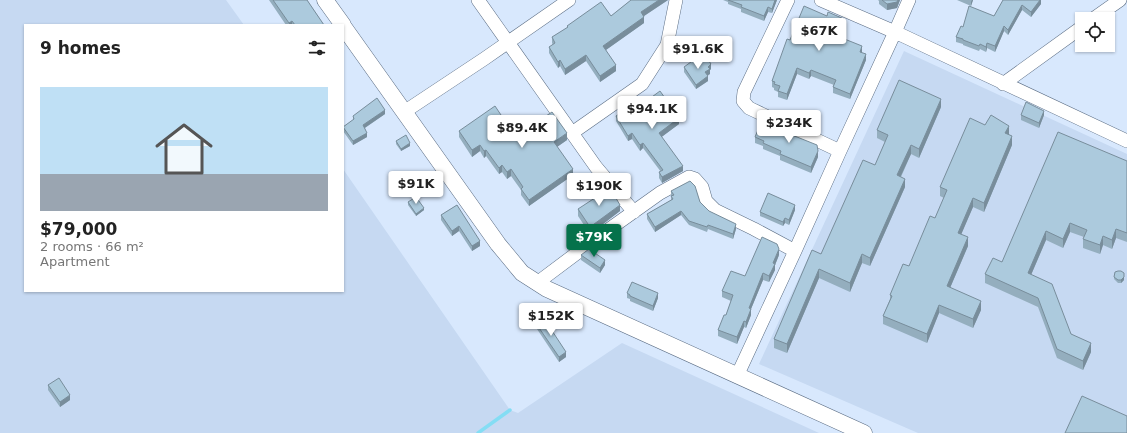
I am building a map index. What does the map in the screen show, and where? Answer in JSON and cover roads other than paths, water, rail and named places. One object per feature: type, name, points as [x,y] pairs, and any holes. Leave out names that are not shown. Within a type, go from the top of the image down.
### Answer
[{"type":"street","points":[[325,0],[342,24]]},
{"type":"street","points":[[478,0],[596,167],[634,212]]},
{"type":"street","points":[[404,112],[569,0]]},
{"type":"street","points":[[572,133],[642,84],[668,45],[676,0]]},
{"type":"street","points":[[788,0],[744,92],[743,101],[749,108],[840,151]]},
{"type":"street","points":[[821,0],[895,32],[1127,141]]},
{"type":"street","points":[[737,376],[795,252],[895,32],[908,0]]},
{"type":"street","points":[[1103,12],[1120,0]]},
{"type":"street","points":[[344,26],[498,244],[522,273],[547,289],[864,433]]},
{"type":"street","points":[[1003,84],[1075,32]]},
{"type":"street","points":[[537,283],[660,193],[689,177],[693,177],[702,187],[706,201],[714,210],[754,229],[795,252]]},
{"type":"waterway","points":[[478,433],[510,410]]}]
